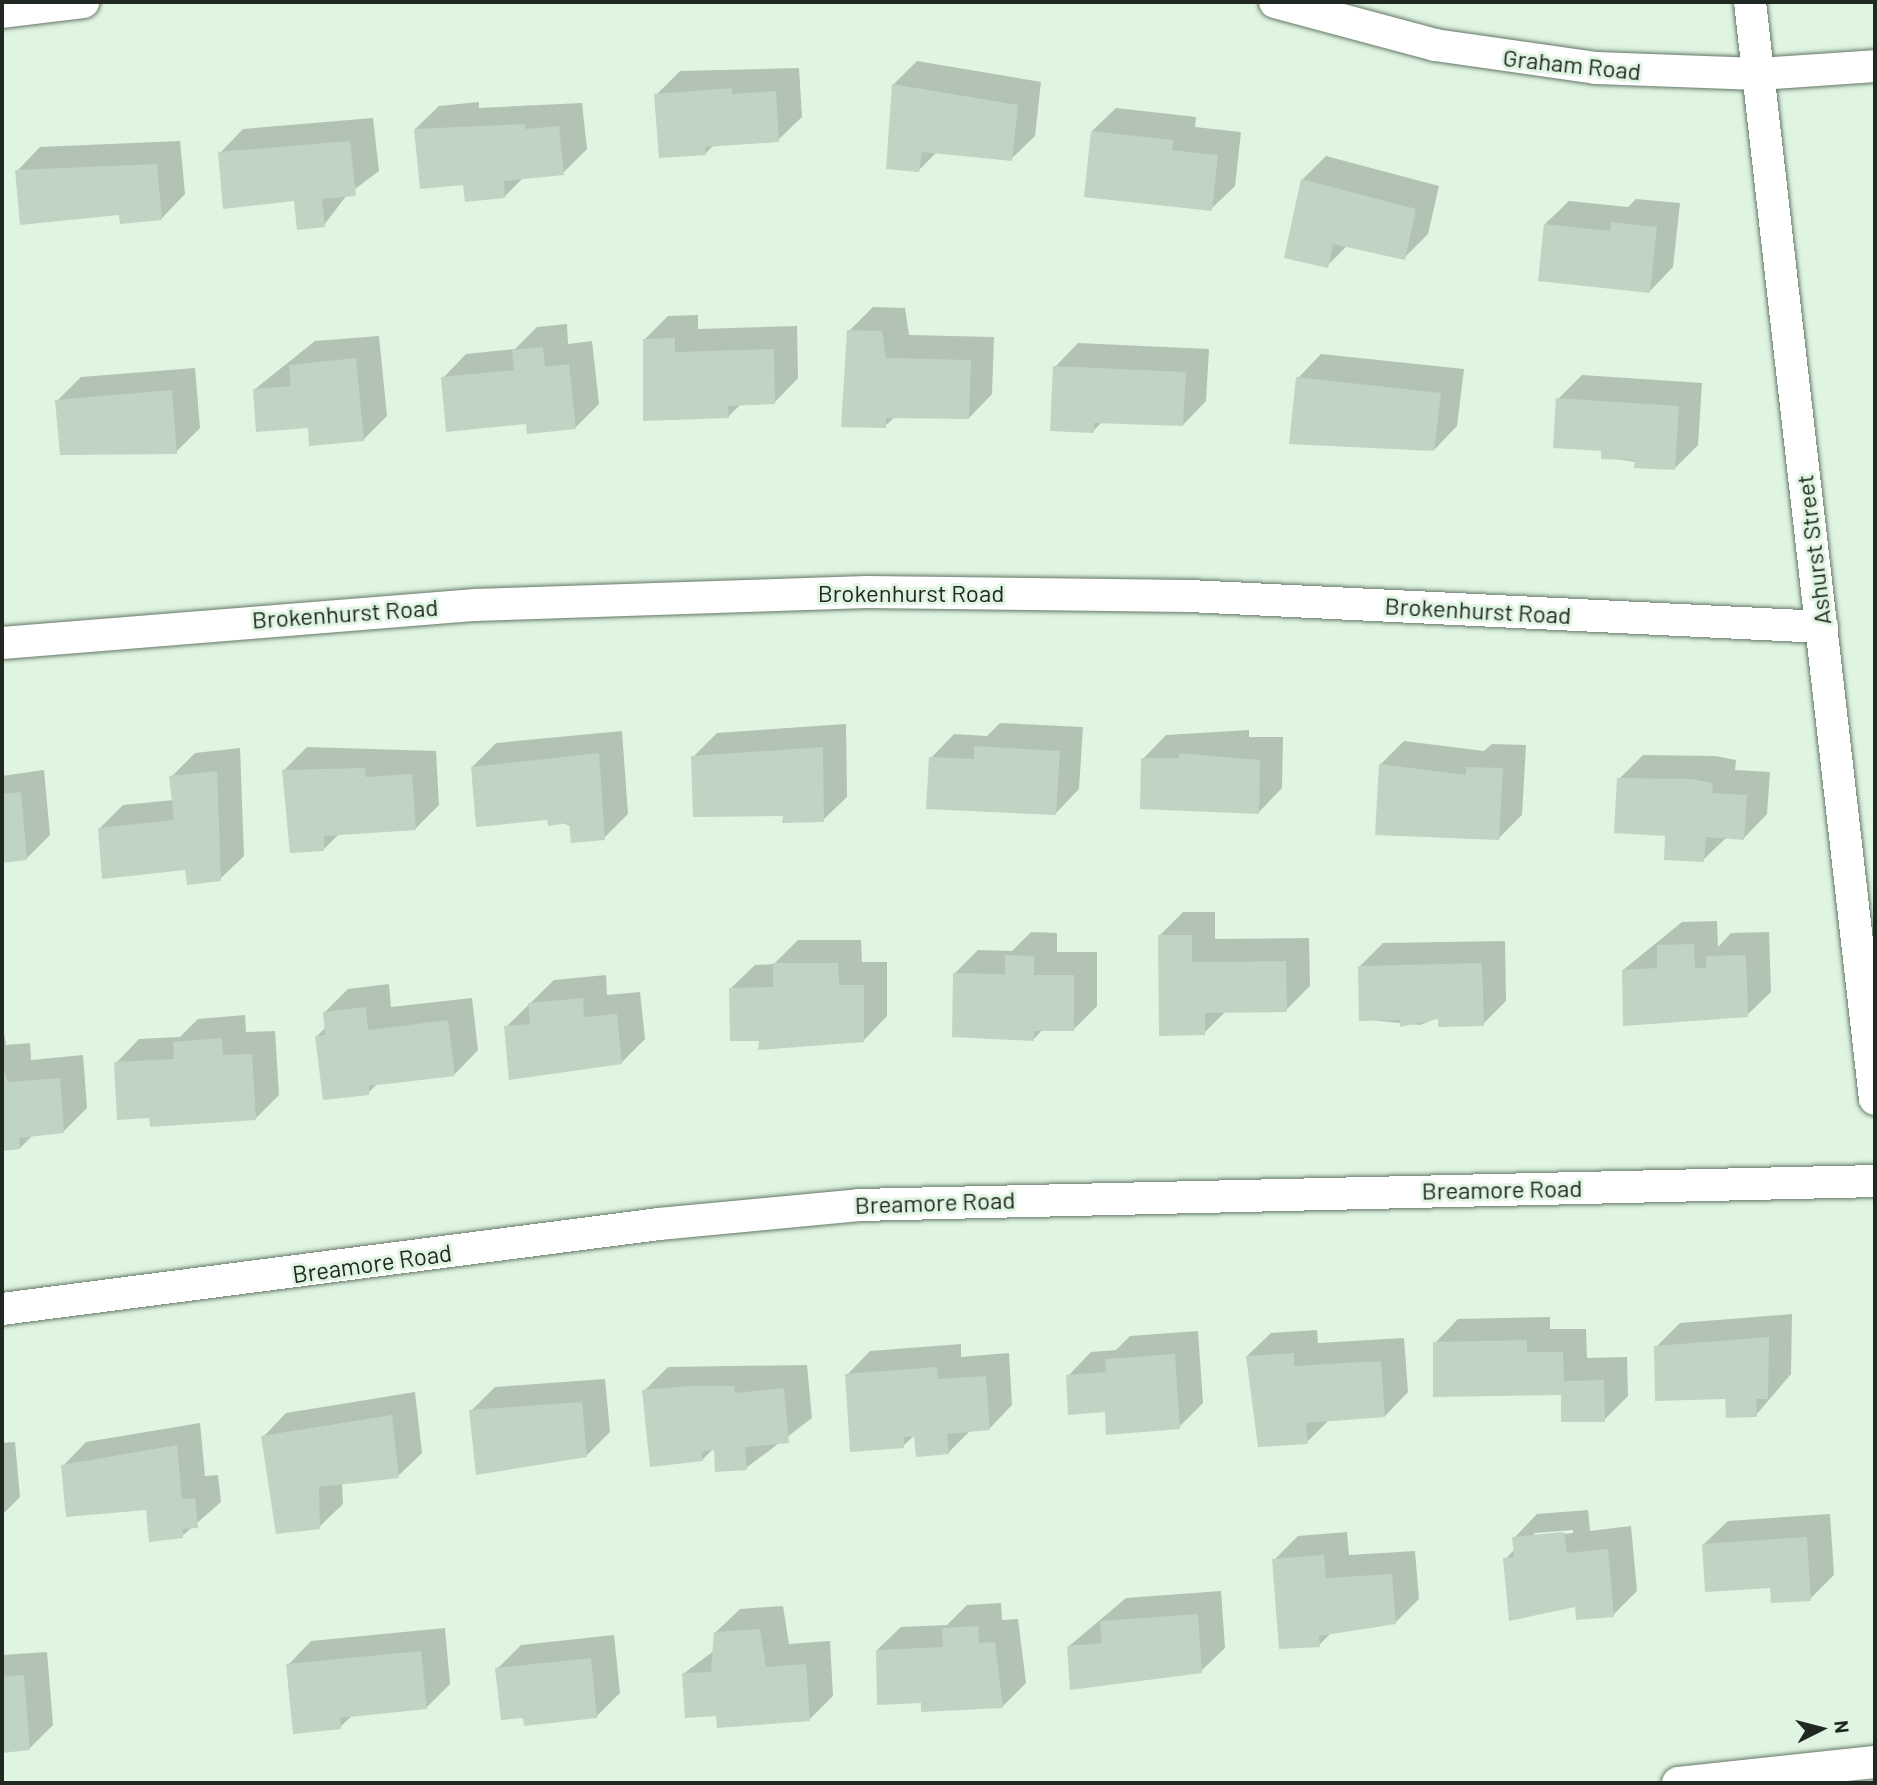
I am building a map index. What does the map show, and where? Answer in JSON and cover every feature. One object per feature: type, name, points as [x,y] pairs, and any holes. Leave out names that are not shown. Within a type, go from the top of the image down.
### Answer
[{"type":"street","points":[[2,12],[83,2]]},
{"type":"street","name":"Graham Road","points":[[1275,2],[1356,26],[1510,58],[1660,73],[1759,74],[1875,66]]},
{"type":"street","name":"Ashurst Street","points":[[1750,2],[1875,1099]]},
{"type":"street","name":"Brokenhurst Road","points":[[2,643],[450,606],[881,592],[1258,599],[1822,627]]},
{"type":"street","name":"Breamore Road","points":[[2,1309],[847,1206],[1875,1181]]},
{"type":"street","points":[[1678,1783],[1875,1762]]},
{"type":"building","points":[[892,84],[1018,105],[1012,161],[922,152],[919,172],[886,169]]},
{"type":"building","points":[[732,88],[732,94],[776,91],[779,142],[705,147],[706,155],[659,158],[654,94]]},
{"type":"building","points":[[525,124],[525,129],[559,126],[564,175],[504,181],[505,198],[465,202],[463,185],[420,189],[414,129]]},
{"type":"building","points":[[1091,131],[1173,140],[1172,150],[1218,155],[1212,211],[1084,197]]},
{"type":"building","points":[[350,141],[356,196],[322,199],[325,227],[297,230],[294,201],[223,209],[218,152]]},
{"type":"building","points":[[157,164],[162,220],[120,224],[119,215],[20,225],[15,170]]},
{"type":"building","points":[[1301,179],[1416,209],[1405,260],[1333,244],[1328,268],[1284,258]]},
{"type":"building","points":[[1611,222],[1657,227],[1650,293],[1538,281],[1544,224],[1610,231]]},
{"type":"building","points":[[847,330],[882,331],[886,358],[971,360],[969,419],[886,418],[886,428],[841,427]]},
{"type":"building","points":[[675,338],[675,352],[774,349],[775,404],[728,406],[729,418],[643,421],[643,339]]},
{"type":"building","points":[[543,347],[545,367],[569,364],[576,429],[527,434],[526,424],[446,432],[441,377],[514,370],[512,350]]},
{"type":"building","points":[[356,358],[364,441],[309,446],[308,428],[256,432],[253,389],[291,386],[289,365]]},
{"type":"building","points":[[1053,366],[1186,372],[1183,426],[1094,423],[1094,433],[1050,431]]},
{"type":"building","points":[[1296,377],[1441,393],[1434,451],[1289,444]]},
{"type":"building","points":[[172,390],[177,454],[60,455],[55,400]]},
{"type":"building","points":[[1556,398],[1679,406],[1675,470],[1634,468],[1635,460],[1601,459],[1601,451],[1553,448]]},
{"type":"building","points":[[974,746],[1060,751],[1056,815],[926,809],[929,757],[974,759]]},
{"type":"building","points":[[823,747],[824,822],[782,823],[783,816],[693,817],[691,756]]},
{"type":"building","points":[[599,753],[605,840],[571,843],[569,823],[548,826],[547,820],[476,827],[471,767]]},
{"type":"building","points":[[1179,753],[1260,760],[1259,814],[1140,809],[1141,758],[1179,758]]},
{"type":"building","points":[[1379,764],[1466,775],[1466,767],[1503,768],[1499,840],[1375,835]]},
{"type":"building","points":[[365,768],[366,777],[412,774],[416,830],[324,836],[324,851],[290,853],[282,770]]},
{"type":"building","points":[[217,771],[221,881],[187,885],[185,870],[102,879],[98,828],[174,820],[169,776]]},
{"type":"building","points":[[1617,778],[1691,779],[1713,783],[1712,793],[1747,795],[1744,840],[1706,837],[1704,862],[1664,860],[1665,836],[1614,833]]},
{"type":"building","points":[[21,792],[27,860],[2,863],[2,794]]},
{"type":"building","points":[[1158,935],[1192,935],[1192,962],[1286,961],[1287,1012],[1205,1013],[1205,1035],[1159,1036]]},
{"type":"building","points":[[1694,944],[1695,968],[1706,968],[1706,956],[1746,955],[1748,1017],[1623,1026],[1622,970],[1657,968],[1657,945]]},
{"type":"building","points":[[1005,955],[1034,956],[1034,975],[1074,975],[1074,1031],[1034,1031],[1034,1041],[952,1037],[953,973],[1005,974]]},
{"type":"building","points":[[773,963],[838,963],[839,985],[864,985],[864,1042],[758,1050],[759,1041],[730,1041],[729,988],[773,987]]},
{"type":"building","points":[[1482,963],[1484,1026],[1438,1027],[1438,1019],[1400,1027],[1400,1020],[1359,1021],[1358,966]]},
{"type":"building","points":[[583,998],[584,1017],[617,1014],[622,1064],[509,1080],[504,1026],[530,1024],[528,1003]]},
{"type":"building","points":[[366,1007],[368,1030],[448,1020],[455,1076],[369,1086],[369,1095],[323,1100],[315,1036],[325,1035],[323,1012]]},
{"type":"building","points":[[222,1038],[223,1055],[252,1054],[256,1120],[150,1127],[149,1118],[117,1120],[114,1062],[174,1059],[173,1042]]},
{"type":"building","points":[[2,1066],[8,1082],[60,1078],[64,1133],[19,1138],[20,1149],[2,1151]]},
{"type":"building","points":[[1769,1337],[1768,1399],[1756,1399],[1757,1417],[1726,1418],[1725,1399],[1655,1401],[1654,1346]]},
{"type":"building","points":[[1527,1340],[1527,1352],[1563,1352],[1564,1381],[1604,1380],[1605,1422],[1561,1422],[1561,1395],[1433,1397],[1433,1342]]},
{"type":"building","points":[[1294,1353],[1294,1366],[1381,1361],[1385,1417],[1306,1423],[1308,1444],[1258,1447],[1246,1356]]},
{"type":"building","points":[[1175,1354],[1180,1429],[1106,1435],[1105,1412],[1068,1415],[1066,1375],[1106,1372],[1105,1359]]},
{"type":"building","points":[[937,1367],[938,1379],[986,1376],[990,1430],[947,1434],[949,1454],[916,1457],[914,1436],[904,1437],[904,1448],[850,1452],[845,1374]]},
{"type":"building","points":[[734,1386],[735,1393],[784,1388],[789,1443],[745,1447],[747,1470],[715,1472],[714,1450],[701,1452],[703,1461],[650,1467],[642,1390]]},
{"type":"building","points":[[582,1402],[587,1457],[476,1475],[469,1410]]},
{"type":"building","points":[[392,1415],[399,1478],[319,1487],[320,1529],[276,1534],[261,1436]]},
{"type":"building","points":[[177,1445],[182,1499],[195,1498],[198,1528],[183,1529],[183,1538],[149,1542],[146,1510],[66,1517],[61,1465]]},
{"type":"building","points":[[1564,1532],[1567,1553],[1608,1549],[1614,1617],[1576,1620],[1575,1607],[1509,1621],[1503,1558],[1514,1557],[1512,1537]]},
{"type":"building","points":[[1807,1537],[1811,1601],[1771,1603],[1770,1588],[1705,1592],[1702,1544]]},
{"type":"building","points":[[1324,1555],[1326,1578],[1392,1574],[1396,1624],[1319,1636],[1320,1647],[1279,1649],[1272,1559]]},
{"type":"building","points":[[1198,1614],[1202,1673],[1070,1690],[1067,1646],[1102,1643],[1100,1621]]},
{"type":"building","points":[[978,1626],[979,1643],[995,1642],[1003,1708],[921,1712],[921,1703],[877,1705],[876,1650],[943,1647],[942,1628]]},
{"type":"building","points":[[760,1629],[766,1667],[806,1664],[810,1721],[717,1728],[716,1716],[685,1718],[682,1673],[711,1672],[714,1632]]},
{"type":"building","points":[[421,1651],[427,1709],[340,1718],[341,1729],[293,1734],[286,1664]]},
{"type":"building","points":[[591,1658],[597,1718],[524,1726],[523,1718],[501,1720],[495,1668]]},
{"type":"building","points":[[24,1675],[30,1750],[2,1753],[2,1677]]}]
